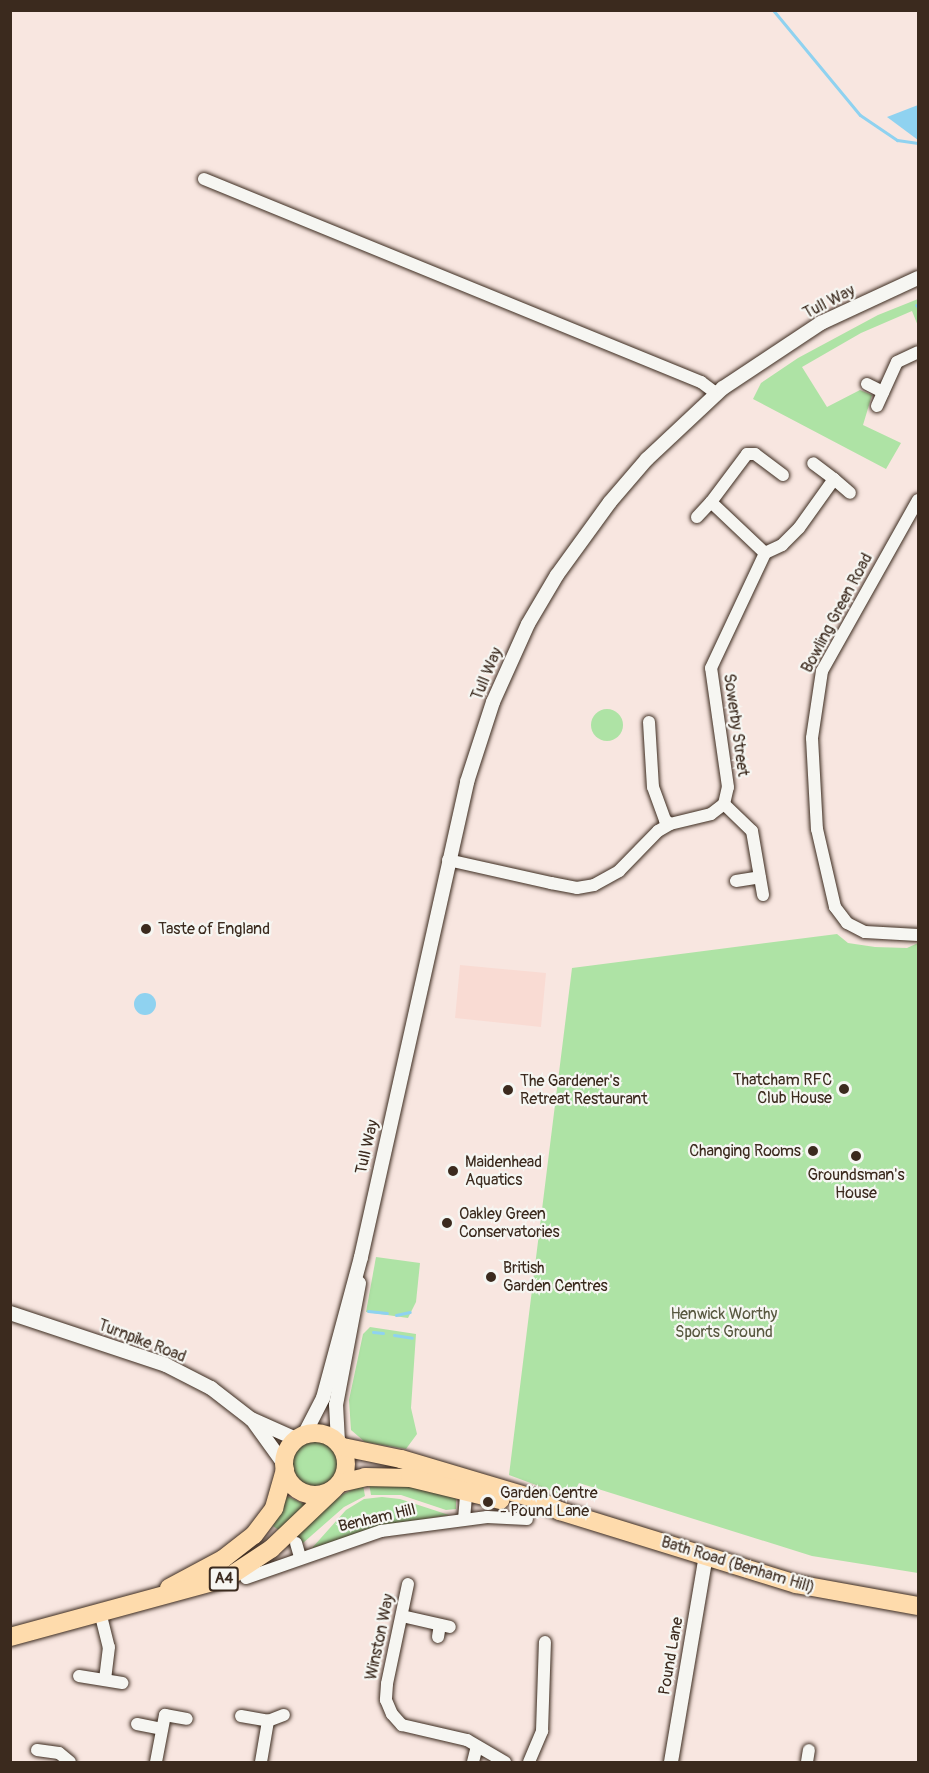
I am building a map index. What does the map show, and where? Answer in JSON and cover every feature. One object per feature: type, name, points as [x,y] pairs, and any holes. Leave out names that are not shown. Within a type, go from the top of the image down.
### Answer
[{"type":"main road","points":[[284,1467],[302,1492],[321,1494],[337,1486],[346,1469],[340,1445],[322,1434],[300,1437]]},
{"type":"main road","name":"A4","points":[[152,1598],[223,1560],[254,1535],[274,1508],[286,1453],[300,1437]]},
{"type":"main road","name":"Bath Road (Benham Hill)","points":[[340,1445],[467,1485],[533,1509],[560,1510],[819,1590],[918,1606]]},
{"type":"main road","name":"Bath Road (Benham Hill)","points":[[337,1486],[393,1476],[467,1485]]},
{"type":"main road","name":"A4","points":[[10,1636],[211,1584],[247,1567],[314,1511],[337,1486]]},
{"type":"street","points":[[204,179],[701,381],[717,394]]},
{"type":"street","name":"Tull Way","points":[[300,1437],[323,1398],[361,1257],[448,860],[486,720],[516,647],[542,599],[616,495],[717,394],[821,323],[918,278]]},
{"type":"street","points":[[877,406],[897,362],[918,352]]},
{"type":"street","points":[[867,384],[883,392]]},
{"type":"street","points":[[697,517],[747,454],[755,454],[783,475]]},
{"type":"street","points":[[813,463],[850,493]]},
{"type":"street","points":[[711,502],[765,553],[782,545],[799,528],[834,479]]},
{"type":"street","name":"Bowling Green Road","points":[[918,500],[822,672],[814,702],[813,800],[817,829],[835,907],[847,923],[865,932],[918,935]]},
{"type":"street","name":"Sowerby Street","points":[[724,804],[728,787],[711,668],[765,553]]},
{"type":"street","points":[[649,722],[653,786],[665,820],[670,824]]},
{"type":"street","points":[[448,860],[577,888],[607,880],[645,841],[670,824],[711,814],[724,804],[752,831],[763,896]]},
{"type":"street","points":[[736,881],[760,878]]},
{"type":"street","name":"Tull Way","points":[[340,1445],[336,1405],[357,1304],[361,1257]]},
{"type":"street","name":"Turnpike Road","points":[[10,1313],[166,1365],[211,1388],[251,1419],[300,1437]]},
{"type":"street","name":"Turnpike Road","points":[[251,1419],[284,1467]]},
{"type":"street","points":[[464,1519],[467,1485]]},
{"type":"street","name":"Benham Hill","points":[[246,1578],[300,1557],[381,1531],[464,1519],[526,1519]]},
{"type":"street","points":[[296,1543],[300,1557]]},
{"type":"street","name":"Pound Lane","points":[[671,1762],[706,1555]]},
{"type":"street","name":"Winston Way","points":[[408,1584],[386,1692],[392,1714],[402,1725],[445,1733],[477,1746],[505,1762]]},
{"type":"street","points":[[100,1612],[109,1647],[105,1680]]},
{"type":"street","points":[[402,1616],[443,1630]]},
{"type":"street","points":[[530,1762],[542,1731],[545,1642]]},
{"type":"street","points":[[80,1676],[122,1683]]},
{"type":"street","points":[[156,1762],[165,1715],[187,1719]]},
{"type":"street","points":[[241,1716],[268,1721],[284,1715]]},
{"type":"street","points":[[261,1762],[268,1721]]},
{"type":"street","points":[[137,1724],[162,1729]]},
{"type":"street","points":[[473,1762],[477,1746]]},
{"type":"street","points":[[37,1750],[59,1753],[70,1762]]},
{"type":"shaded area","points":[[460,965],[546,973],[541,1027],[455,1018]]},
{"type":"green space","points":[[918,299],[918,326],[912,311],[861,333],[802,367],[827,407],[860,390],[872,395],[863,425],[901,443],[886,469],[753,399],[761,383],[798,358],[878,315]]},
{"type":"green space","points":[[607,709],[618,714],[623,725],[618,736],[607,741],[596,736],[591,725],[596,714]]},
{"type":"green space","name":"Henwick Worthy Sports Ground","points":[[837,934],[848,943],[875,947],[907,948],[918,943],[918,1573],[812,1556],[579,1483],[571,1498],[509,1475],[572,968]]},
{"type":"green space","points":[[376,1257],[420,1263],[416,1302],[408,1318],[366,1312]]},
{"type":"green space","points":[[370,1327],[416,1334],[411,1408],[417,1434],[406,1449],[365,1442],[351,1430],[349,1400],[363,1334]]},
{"type":"green space","points":[[320,1440],[332,1446],[337,1454],[337,1472],[332,1480],[324,1485],[310,1486],[302,1483],[295,1476],[292,1458],[295,1450],[302,1443]]},
{"type":"green space","points":[[392,1482],[456,1498],[456,1509],[446,1510],[401,1495],[371,1495],[369,1483]]},
{"type":"green space","points":[[363,1485],[365,1496],[344,1507],[303,1543],[296,1533],[343,1494]]},
{"type":"green space","points":[[287,1496],[306,1505],[280,1531],[273,1526]]},
{"type":"green space","points":[[382,1497],[400,1499],[449,1515],[398,1523],[312,1548],[346,1510],[364,1499]]},
{"type":"water","points":[[918,105],[918,140],[887,117]]},
{"type":"water","points":[[145,993],[153,996],[156,1004],[153,1012],[145,1015],[137,1012],[134,1004],[137,996]]},
{"type":"waterway","points":[[773,10],[860,115],[897,140],[918,143]]},
{"type":"waterway","points":[[368,1311],[387,1313]]},
{"type":"waterway","points":[[396,1315],[410,1312]]},
{"type":"waterway","points":[[373,1332],[383,1333]]},
{"type":"waterway","points":[[394,1335],[412,1338]]},
{"type":"place","name":"Taste of England","points":[[146,929]]},
{"type":"place","name":"Thatcham RFC Club House","points":[[844,1089]]},
{"type":"place","name":"The Gardener's Retreat Restaurant","points":[[508,1090]]},
{"type":"place","name":"Changing Rooms","points":[[813,1151]]},
{"type":"place","name":"Groundsman's House","points":[[856,1156]]},
{"type":"place","name":"Maidenhead Aquatics","points":[[453,1171]]},
{"type":"place","name":"Oakley Green Conservatories","points":[[447,1223]]},
{"type":"place","name":"British Garden Centres","points":[[491,1277]]},
{"type":"place","name":"Garden Centre - Pound Lane","points":[[488,1502]]}]
